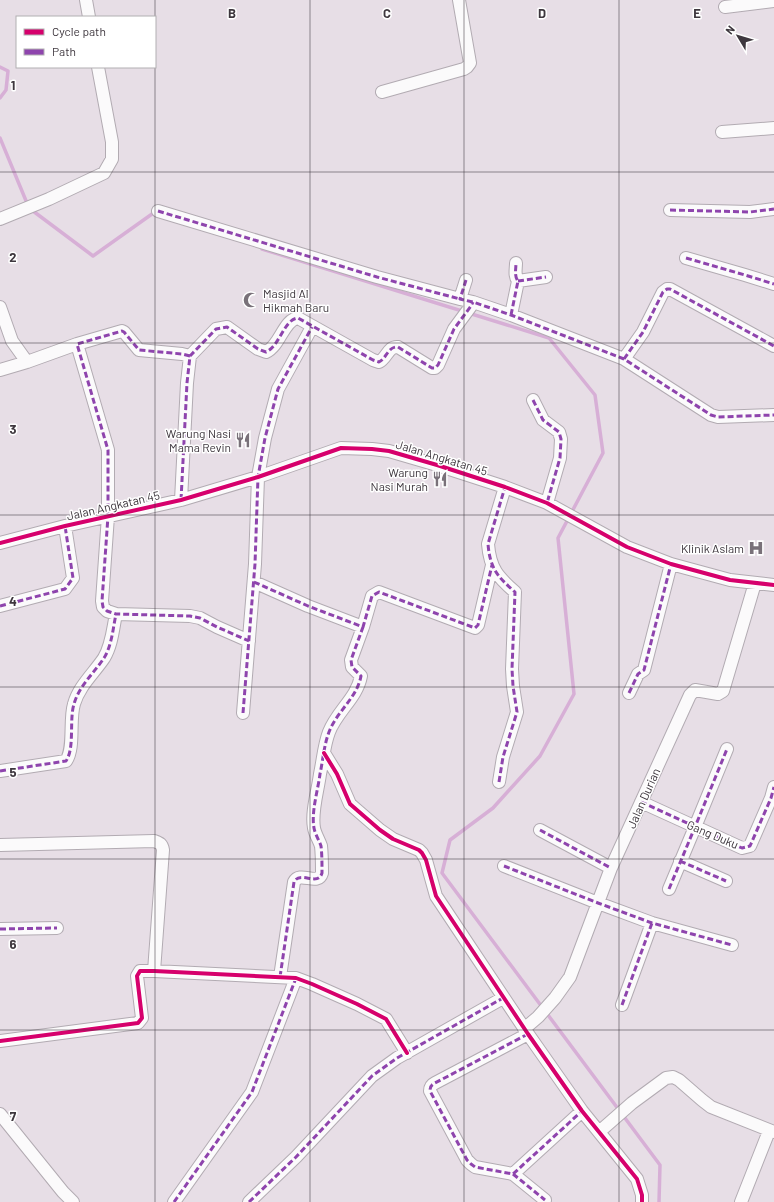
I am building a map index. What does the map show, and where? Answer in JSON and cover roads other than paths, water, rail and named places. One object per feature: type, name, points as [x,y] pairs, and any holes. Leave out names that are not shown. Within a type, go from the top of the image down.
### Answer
[{"type":"street","points":[[86,0],[89,16]]},
{"type":"street","points":[[382,92],[467,67],[470,63],[459,0]]},
{"type":"street","points":[[725,7],[774,1]]},
{"type":"street","points":[[3,217],[49,199],[104,173],[112,160],[112,142],[98,68]]},
{"type":"street","points":[[722,132],[774,128]]},
{"type":"street","points":[[670,210],[750,212],[774,209]]},
{"type":"street","points":[[158,211],[511,315],[624,359],[711,415],[718,417],[774,415]]},
{"type":"street","points":[[686,258],[774,284]]},
{"type":"street","points":[[511,315],[518,281],[515,275],[516,263]]},
{"type":"street","points":[[518,281],[546,277]]},
{"type":"street","points":[[460,299],[466,280]]},
{"type":"street","points":[[624,359],[643,332],[667,289],[670,289],[774,346]]},
{"type":"street","points":[[181,500],[187,383],[190,356],[216,329],[227,327],[258,349],[266,352],[276,344],[290,321],[294,318],[298,318],[373,360],[379,362],[383,360],[394,346],[432,368],[435,368],[438,365],[454,329],[472,304]]},
{"type":"street","points":[[0,307],[12,341],[27,362]]},
{"type":"street","points":[[243,713],[254,582],[258,476],[265,438],[278,389],[312,327]]},
{"type":"street","points":[[0,370],[76,344],[122,331],[139,350],[190,356]]},
{"type":"street","points":[[76,344],[108,450],[108,516],[102,601],[103,607],[107,611],[116,614],[190,616],[200,618],[249,641]]},
{"type":"street","points":[[533,400],[544,420],[559,432],[561,438],[560,458],[547,503]]},
{"type":"street","name":"Jalan Angkatan 45","points":[[0,543],[65,526],[181,500],[341,448],[372,449],[389,451],[430,463],[505,487],[547,503],[626,547],[670,564],[730,580],[774,585]]},
{"type":"street","points":[[499,782],[503,757],[517,712],[512,669],[516,596],[515,592],[499,577],[492,565],[488,544],[505,487]]},
{"type":"street","points":[[0,606],[65,589],[70,584],[73,578],[65,526]]},
{"type":"street","points":[[629,693],[638,674],[644,670],[670,564]]},
{"type":"street","points":[[280,977],[294,882],[299,877],[319,878],[322,873],[321,846],[314,828],[314,818],[326,740],[335,719],[360,682],[361,676],[352,667],[351,660],[372,596],[379,592],[475,628],[478,625],[492,565]]},
{"type":"street","points":[[254,582],[308,606],[363,627]]},
{"type":"street","name":"Jalan Durian","points":[[513,1174],[475,1167],[470,1164],[430,1091],[430,1088],[435,1083],[526,1032],[555,998],[570,977],[611,868],[690,695],[695,690],[718,694],[723,691],[754,583]]},
{"type":"street","points":[[0,771],[61,763],[66,761],[70,749],[74,703],[81,689],[104,657],[111,638],[116,614]]},
{"type":"street","points":[[669,889],[696,827],[727,749]]},
{"type":"street","points":[[324,753],[337,774],[350,804],[380,830],[393,839],[419,850],[422,853],[426,860],[436,896],[526,1032],[582,1111],[637,1179],[642,1195],[642,1202]]},
{"type":"street","name":"Gang Duku","points":[[641,802],[742,848],[750,846],[771,798],[774,787]]},
{"type":"street","points":[[540,830],[611,868]]},
{"type":"street","points":[[0,845],[159,842],[162,845],[163,850],[154,971]]},
{"type":"street","points":[[680,862],[726,881]]},
{"type":"street","points":[[504,866],[652,923],[732,945]]},
{"type":"street","points":[[622,1005],[652,923]]},
{"type":"street","points":[[0,929],[57,928]]},
{"type":"street","points":[[0,1041],[138,1023],[142,1018],[137,976],[140,971],[154,971],[296,978],[357,1004],[386,1019],[407,1053]]},
{"type":"street","points":[[174,1202],[252,1092],[296,978]]},
{"type":"street","points":[[249,1202],[296,1157],[372,1076],[397,1058],[503,998]]},
{"type":"street","points":[[600,1132],[632,1103],[666,1078],[679,1080],[711,1106],[771,1132],[740,1202]]},
{"type":"street","points":[[545,1200],[513,1174],[582,1111]]},
{"type":"street","points":[[0,1114],[63,1192],[73,1202]]},
{"type":"waterway","points":[[0,67],[8,71],[6,90],[0,98]]},
{"type":"waterway","points":[[0,138],[29,208],[93,256],[152,214],[157,216]]},
{"type":"waterway","points":[[262,249],[549,338],[595,395],[603,453],[558,538],[574,694],[540,756],[493,808],[450,840],[442,873],[660,1165],[659,1202]]},
{"type":"place","name":"Masjid Al Hikmah Baru","points":[[251,300]]},
{"type":"place","name":"Warung Nasi Mama Revin","points":[[243,440]]},
{"type":"place","name":"Warung Nasi Murah","points":[[440,479]]},
{"type":"place","name":"Klinik Aslam","points":[[756,548]]}]
